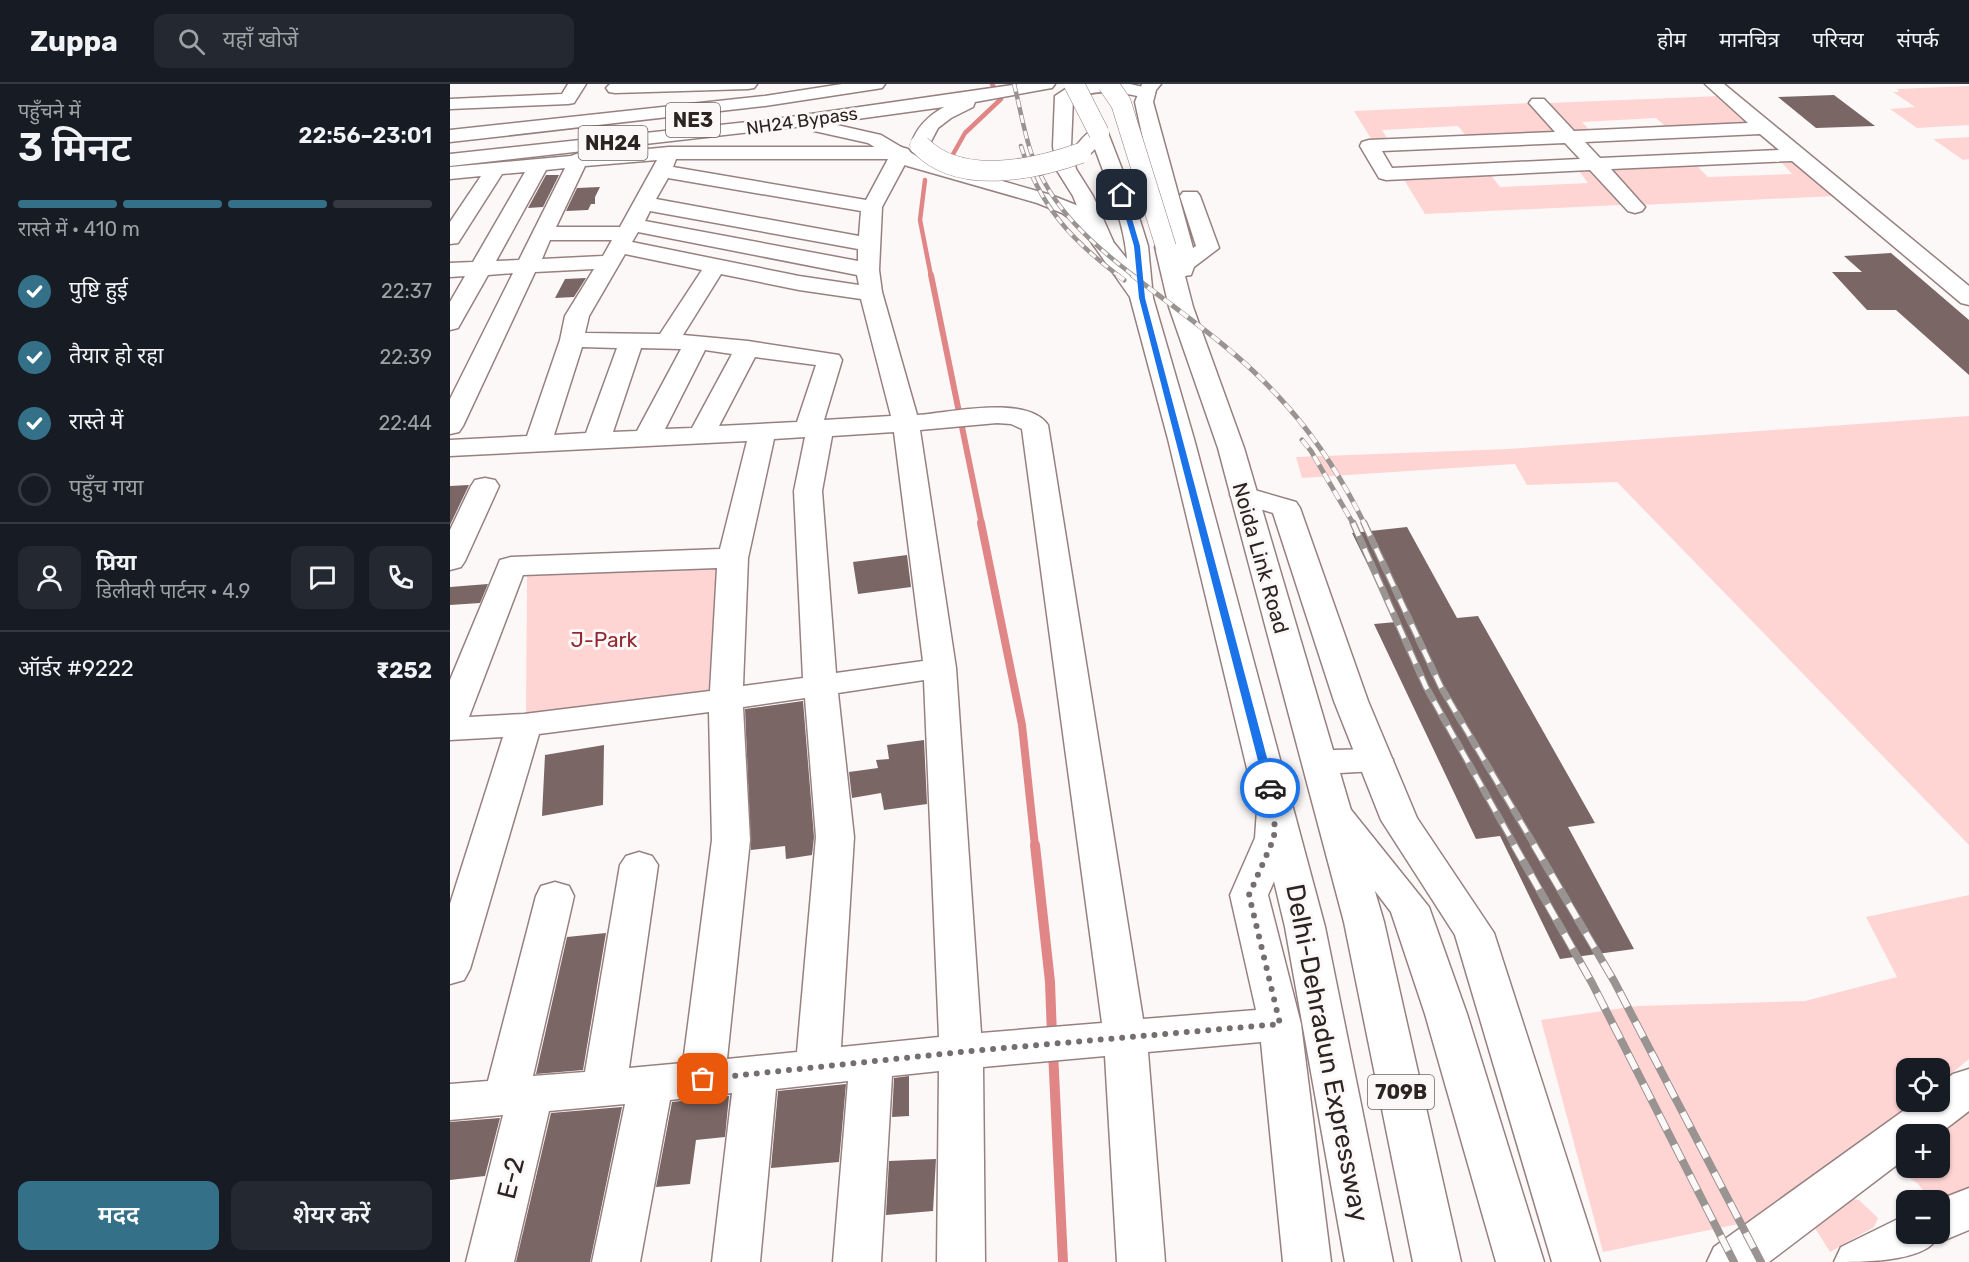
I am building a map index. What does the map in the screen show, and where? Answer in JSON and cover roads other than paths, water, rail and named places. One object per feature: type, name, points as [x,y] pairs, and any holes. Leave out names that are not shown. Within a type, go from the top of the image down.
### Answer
[{"type":"main road","points":[[454,103],[472,84]]},
{"type":"main road","points":[[493,102],[507,84]]},
{"type":"main road","points":[[533,100],[542,84]]},
{"type":"main road","points":[[454,103],[533,100],[582,94],[611,96],[616,86],[747,84]]},
{"type":"main road","name":"NH24 Bypass","points":[[450,126],[613,110],[824,84]]},
{"type":"main road","points":[[1074,84],[1099,132],[1122,195],[1137,246],[1142,298],[1275,810],[1274,838],[1249,895],[1280,1024],[1307,1262]]},
{"type":"main road","name":"Noida Link Road","points":[[1108,84],[1121,103],[1166,247],[1180,307],[1227,435],[1332,811]]},
{"type":"main road","points":[[1714,84],[1764,129],[1969,298]]},
{"type":"main road","name":"NH24 Bypass","points":[[450,160],[776,125],[989,95],[1039,85]]},
{"type":"main road","points":[[1102,241],[1083,196],[1066,169],[1062,146],[1064,96],[1083,86],[1106,85],[1157,89]]},
{"type":"main road","name":"NE3","points":[[450,136],[884,87]]},
{"type":"main road","name":"NE3","points":[[450,149],[576,137],[884,87]]},
{"type":"main road","points":[[1157,89],[1144,102],[1158,162],[1182,242],[1180,307]]},
{"type":"main road","points":[[961,1262],[971,1051],[921,423],[870,269],[872,207],[912,143],[941,115],[989,95]]},
{"type":"main road","points":[[1538,103],[1635,207]]},
{"type":"main road","points":[[1168,123],[1173,143]]},
{"type":"main road","points":[[776,125],[820,127],[912,143],[920,145],[924,153],[935,160],[952,166],[998,170],[1023,169],[1066,160],[1081,153],[1099,132]]},
{"type":"main road","points":[[1764,129],[1369,146],[1386,174],[1500,168],[1510,181],[1578,177],[1568,165],[1706,159],[1720,172],[1776,168],[1764,156],[1795,155]]},
{"type":"main road","points":[[912,143],[911,161],[1044,199],[1069,209],[1087,222],[1131,279],[1142,298]]},
{"type":"main road","points":[[450,173],[579,159],[666,162],[851,154],[912,143]]},
{"type":"main road","points":[[828,186],[851,154]]},
{"type":"main road","points":[[450,426],[579,159]]},
{"type":"main road","points":[[666,162],[828,186],[872,207]]},
{"type":"main road","points":[[538,443],[572,340],[577,316],[666,162]]},
{"type":"main road","points":[[450,323],[540,164]]},
{"type":"main road","points":[[450,238],[496,168]]},
{"type":"main road","points":[[1183,174],[1208,248],[1183,264]]},
{"type":"main road","points":[[643,203],[870,269]]},
{"type":"main road","points":[[543,234],[870,269]]},
{"type":"main road","points":[[450,270],[529,266],[621,241],[715,266],[855,292],[870,269]]},
{"type":"main road","points":[[668,340],[715,266]]},
{"type":"main road","points":[[572,340],[698,342],[830,360],[814,430],[808,491],[819,686],[827,737],[835,837],[818,1066]]},
{"type":"main road","points":[[597,440],[632,340]]},
{"type":"main road","points":[[647,438],[698,342]]},
{"type":"main road","points":[[702,434],[748,348]]},
{"type":"main road","points":[[450,448],[814,430],[988,416],[1027,419],[1035,425],[1107,1039],[1141,1262]]},
{"type":"main road","points":[[703,1079],[731,840],[726,699],[733,558],[762,432]]},
{"type":"main road","points":[[450,561],[485,486]]},
{"type":"main road","points":[[1244,495],[1286,508],[1351,702],[1399,820],[1474,933],[1576,1262]]},
{"type":"main road","points":[[450,722],[511,566],[733,558]]},
{"type":"main road","points":[[450,729],[524,725],[940,668]]},
{"type":"main road","points":[[450,969],[524,725]]},
{"type":"main road","points":[[1318,762],[1375,760]]},
{"type":"main road","name":"Delhi-Dehradun Expressway","points":[[1275,810],[1305,927],[1369,1262]]},
{"type":"main road","points":[[1332,811],[1409,907],[1446,1014],[1520,1262]]},
{"type":"main road","name":"709B","points":[[1332,811],[1364,922],[1437,1262]]},
{"type":"main road","points":[[604,1088],[639,865]]},
{"type":"main road","name":"E-2","points":[[490,1262],[518,1094],[555,896]]},
{"type":"main road","points":[[450,1102],[518,1094],[703,1079],[871,1060],[1280,1024]]},
{"type":"main road","points":[[857,1262],[871,1060]]},
{"type":"main road","points":[[736,1262],[756,1073]]},
{"type":"main road","points":[[616,1262],[651,1084]]},
{"type":"main road","points":[[1731,1262],[1969,1088]]},
{"type":"main road","points":[[1950,1217],[1969,1208]]},
{"type":"main road","points":[[1858,1262],[1896,1243]]},
{"type":"waterway","points":[[952,156],[965,133],[1001,99],[992,84]]},
{"type":"waterway","points":[[925,180],[920,220],[931,276]]},
{"type":"waterway","points":[[931,275],[982,525]]},
{"type":"waterway","points":[[981,523],[1022,725],[1035,846]]},
{"type":"waterway","points":[[1035,845],[1050,982],[1052,1036]]},
{"type":"waterway","points":[[1053,1051],[1063,1262]]},
{"type":"railway","points":[[1014,84],[1029,147],[1050,192],[1074,223],[1134,276]]},
{"type":"railway","points":[[1021,146],[1037,186],[1059,220],[1086,249],[1119,276]]},
{"type":"railway","points":[[1117,275],[1124,280]]},
{"type":"railway","points":[[1132,275],[1226,347],[1277,395],[1326,457],[1364,524]]},
{"type":"railway","points":[[1302,440],[1311,451],[1354,524]]},
{"type":"railway","points":[[1354,524],[1426,687],[1515,846]]},
{"type":"railway","points":[[1364,524],[1441,687],[1535,846]]},
{"type":"railway","points":[[1514,845],[1592,983],[1734,1262]]},
{"type":"railway","points":[[1534,845],[1614,981],[1761,1262]]},
{"type":"park label","name":"J-Park","points":[[604,639]]}]
